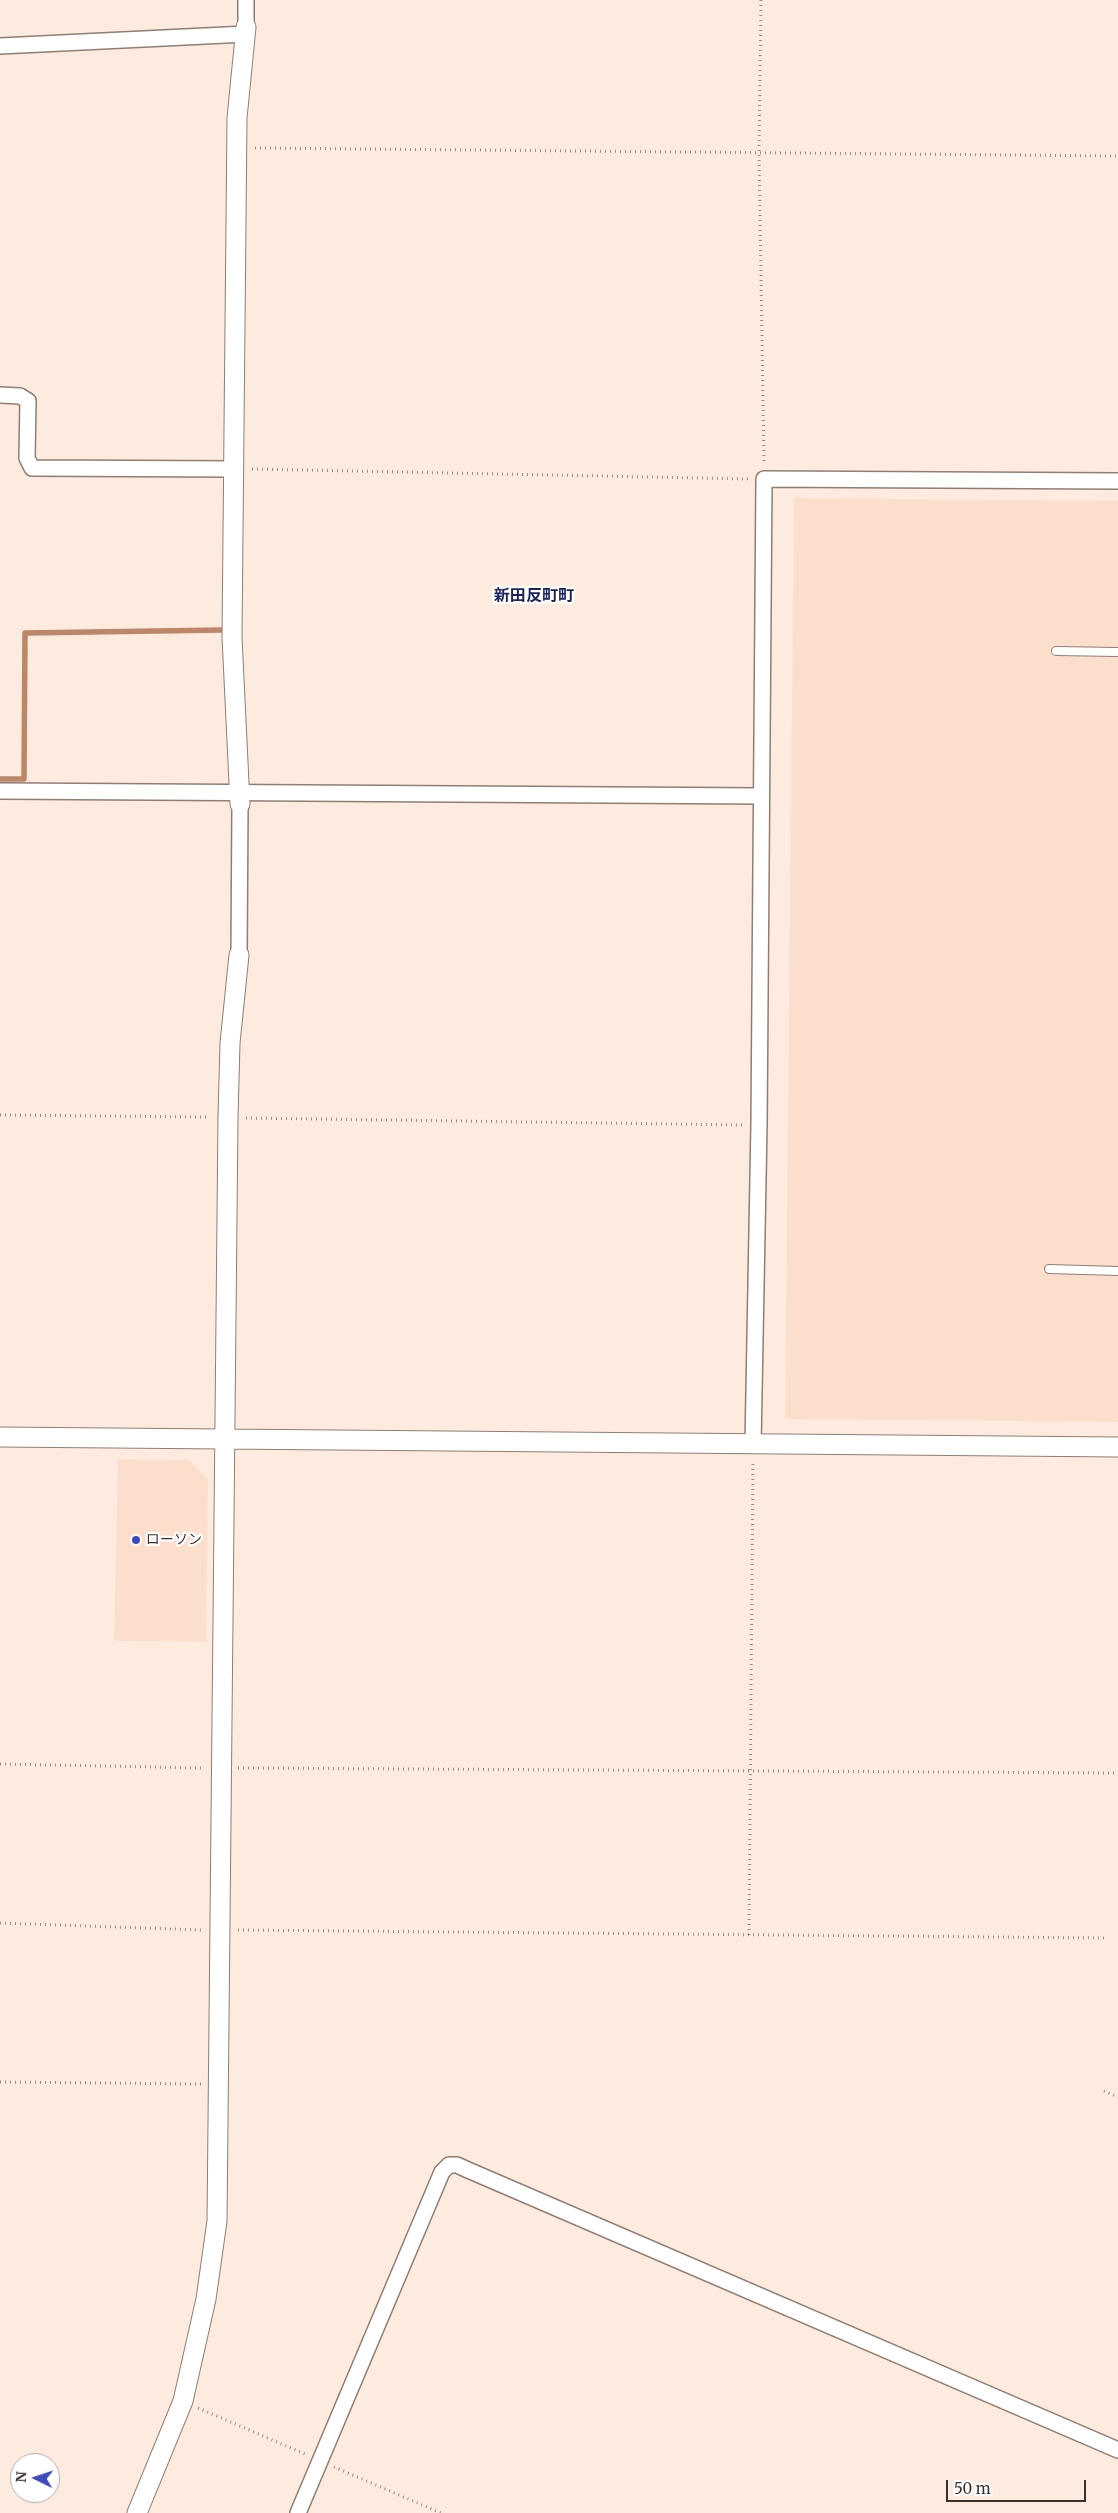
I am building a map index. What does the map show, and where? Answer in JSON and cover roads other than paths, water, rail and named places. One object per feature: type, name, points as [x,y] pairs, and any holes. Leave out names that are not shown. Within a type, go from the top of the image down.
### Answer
[{"type":"street","points":[[137,2513],[183,2401],[206,2299],[217,2221],[222,1930],[228,1117],[230,1042],[239,956],[240,798],[232,637],[237,148],[246,31],[246,0]]},
{"type":"street","points":[[0,46],[246,31]]},
{"type":"street","points":[[0,395],[20,396],[28,401],[27,458],[32,468],[234,469]]},
{"type":"street","points":[[753,1445],[759,1125],[764,479],[1118,481]]},
{"type":"street","points":[[0,791],[240,798],[761,796]]},
{"type":"street","points":[[0,1437],[1118,1447]]},
{"type":"street","points":[[298,2513],[442,2172],[449,2165],[457,2165],[1118,2450]]},
{"type":"lane","points":[[1056,651],[1118,652]]},
{"type":"lane","points":[[1049,1269],[1118,1271]]},
{"type":"waterway","points":[[0,779],[24,779],[25,633],[222,630]]},
{"type":"place","name":"ローソン","points":[[136,1540]]},
{"type":"district","name":"新田反町町","points":[[534,596]]}]
